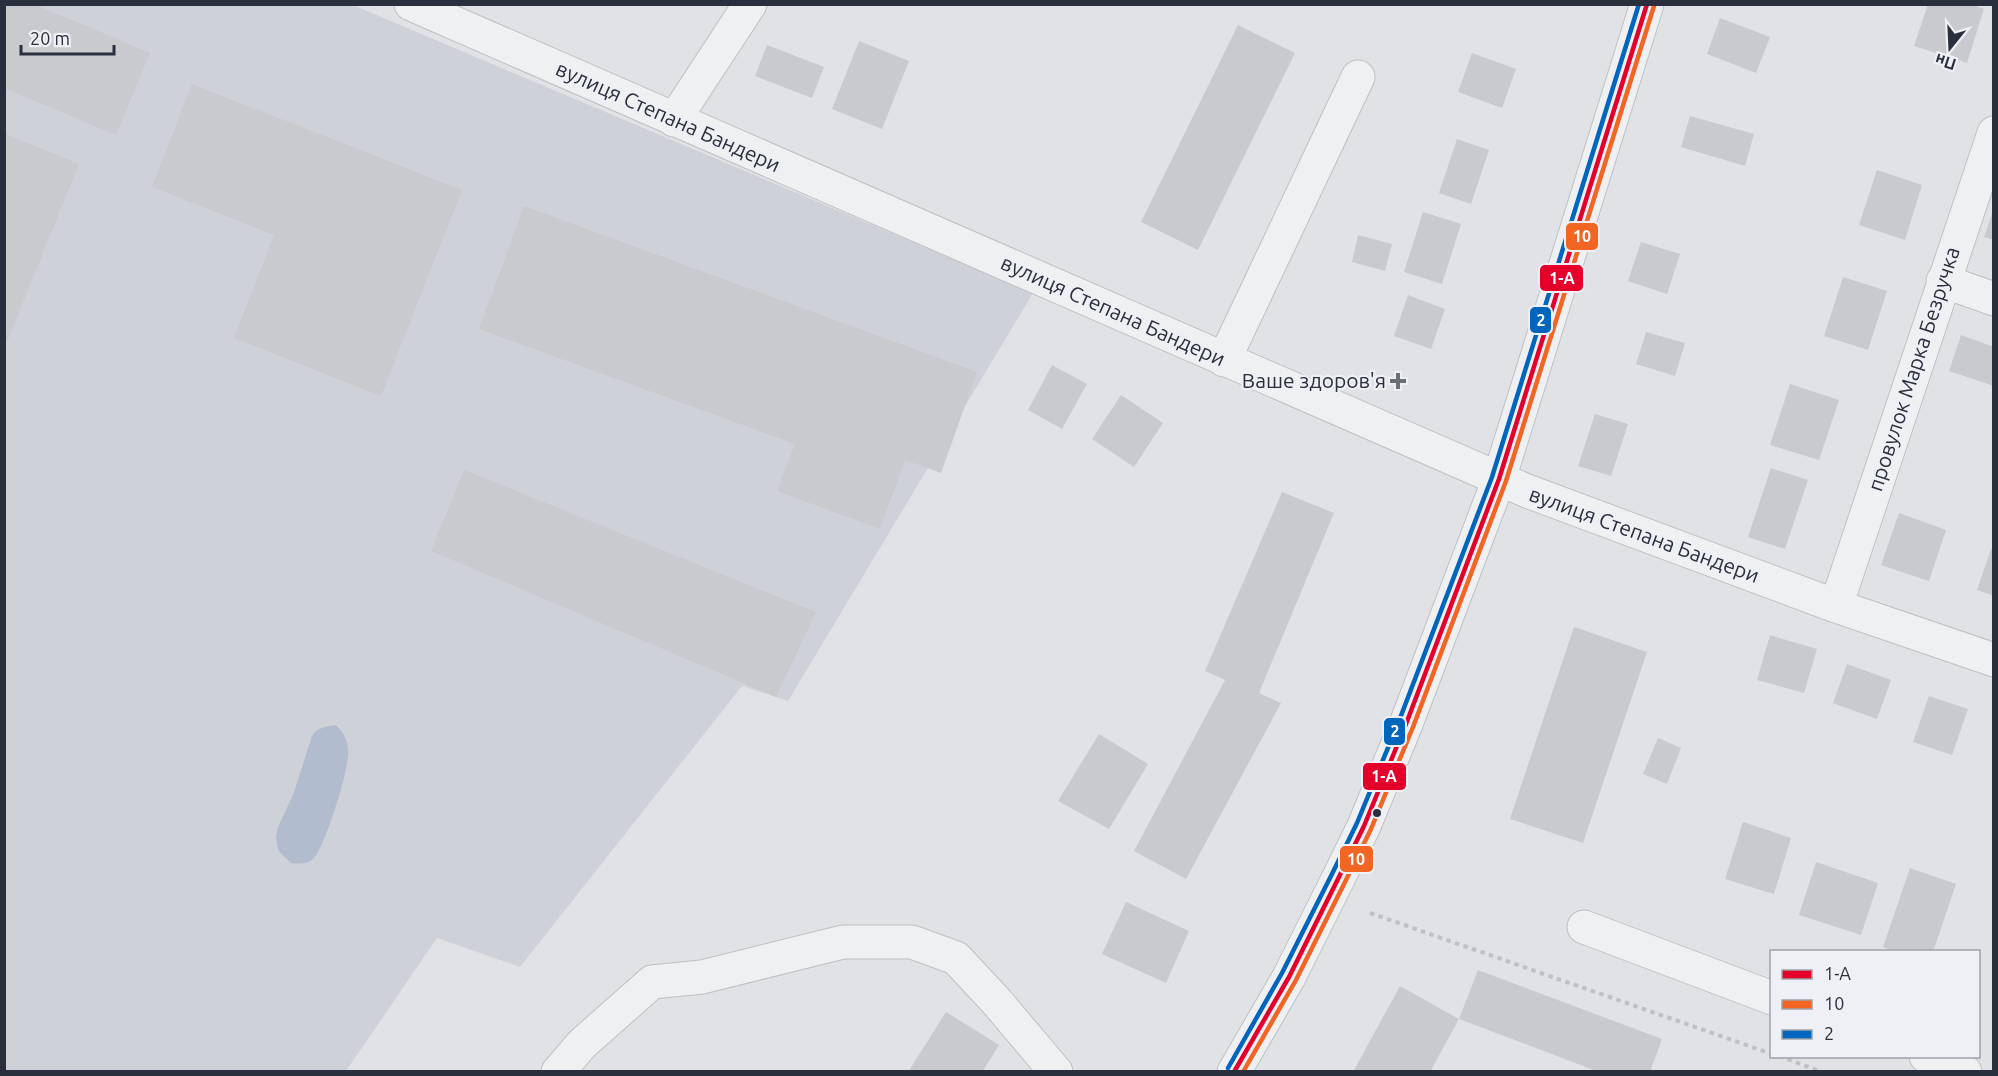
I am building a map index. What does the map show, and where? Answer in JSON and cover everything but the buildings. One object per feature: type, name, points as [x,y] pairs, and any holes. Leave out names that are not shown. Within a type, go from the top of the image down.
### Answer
[{"type":"street","name":"вулиця Степана Бандери","points":[[411,4],[454,13],[674,120],[1499,479],[1836,606],[1994,660]]},
{"type":"street","points":[[674,120],[750,4]]},
{"type":"street","points":[[1234,1071],[1289,977],[1364,826],[1410,713],[1499,479],[1647,4]]},
{"type":"street","points":[[1224,360],[1358,77]]},
{"type":"street","name":"провулок Марка Безручка","points":[[1836,606],[1994,133]]},
{"type":"street","points":[[1943,281],[1994,299]]},
{"type":"street","points":[[1584,927],[1770,997]]},
{"type":"street","points":[[558,1071],[582,1044],[652,982],[702,977],[843,942],[912,942],[956,958],[1056,1071]]},
{"type":"street","points":[[1931,1058],[1965,1071]]},
{"type":"path","points":[[1370,913],[1770,1053]]},
{"type":"path","points":[[1785,1058],[1822,1071]]},
{"type":"shaded area","points":[[5,5],[353,5],[1033,293],[788,701],[742,686],[520,967],[437,938],[346,1071],[5,1072]]},
{"type":"water","points":[[336,725],[347,742],[348,758],[336,806],[324,839],[313,859],[306,863],[291,863],[278,850],[276,837],[278,827],[293,795],[312,736],[319,729]]},
{"type":"transit line","name":"2","points":[[1228,1068],[1282,973],[1332,874],[1357,823],[1399,721],[1492,477],[1639,4]]},
{"type":"transit line","name":"1-А","points":[[1234,1072],[1289,977],[1339,877],[1364,826],[1406,724],[1499,479],[1647,4]]},
{"type":"transit line","name":"10","points":[[1243,1072],[1296,980],[1346,880],[1371,829],[1413,727],[1506,481],[1654,6]]},
{"type":"place","name":"Ваше здоров'я","points":[[1398,381]]}]
